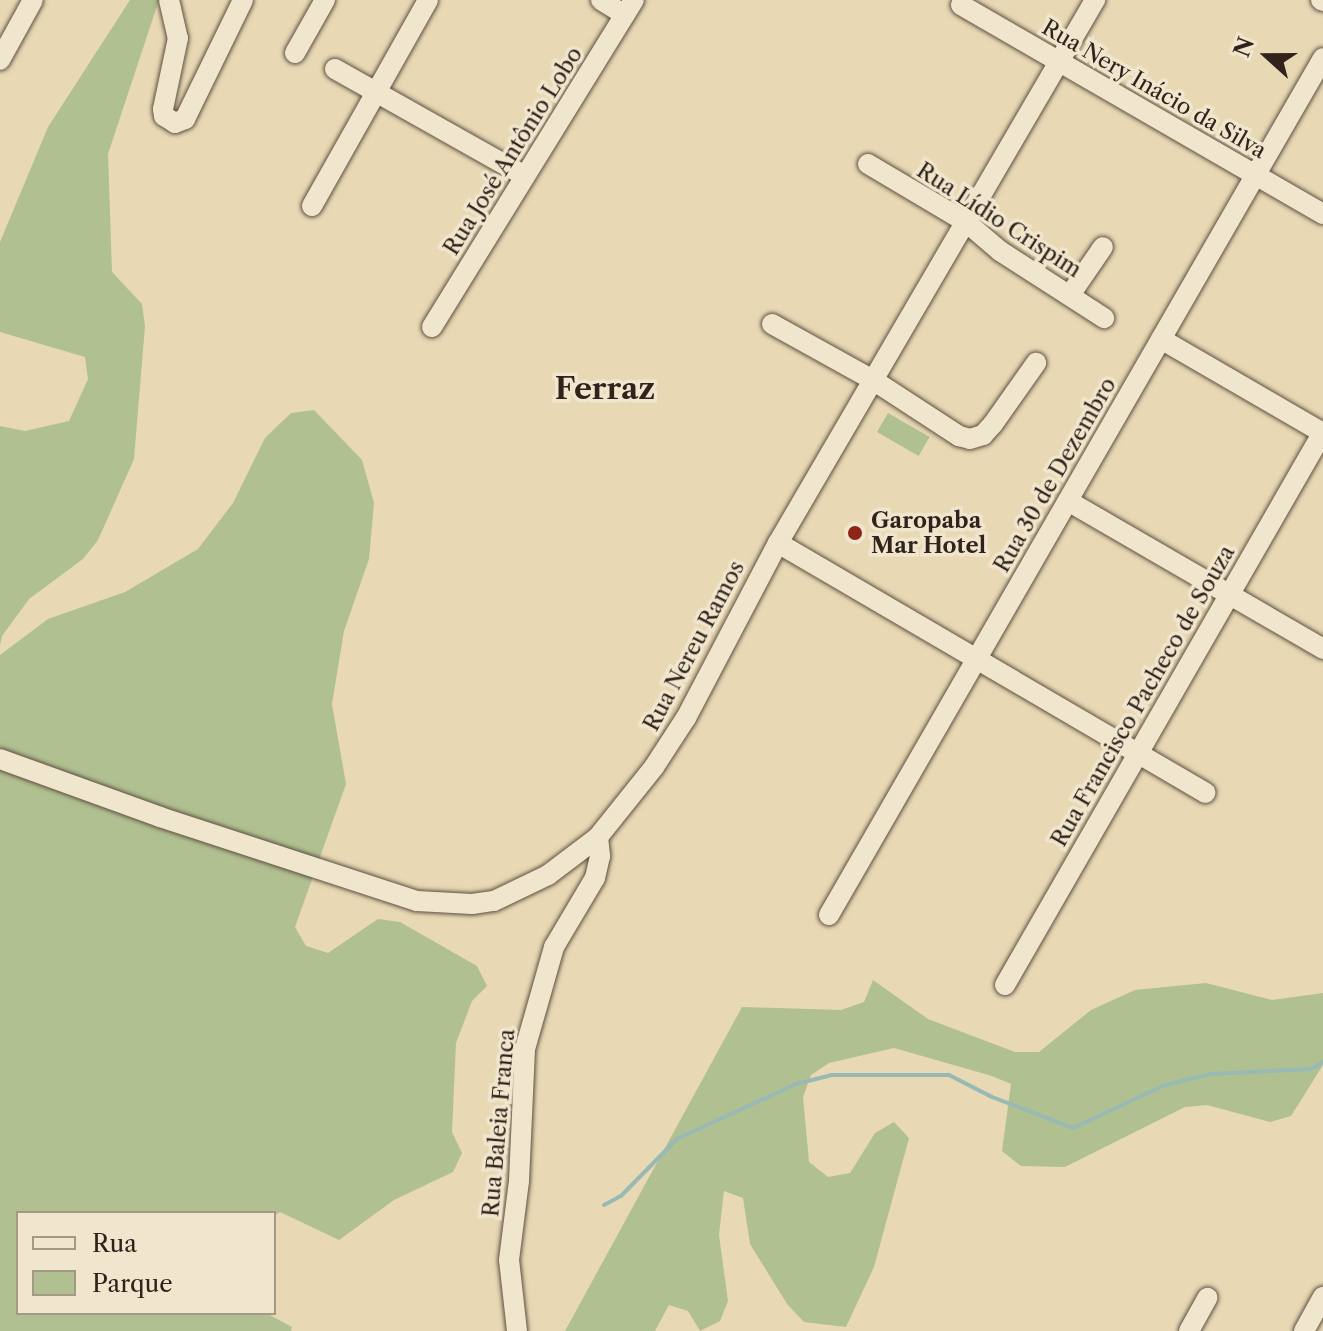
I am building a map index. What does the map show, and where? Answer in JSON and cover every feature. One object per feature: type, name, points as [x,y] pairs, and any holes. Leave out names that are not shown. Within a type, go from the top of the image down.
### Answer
[{"type":"street","points":[[0,60],[33,0]]},
{"type":"street","points":[[169,0],[178,38],[163,109],[169,121],[185,119],[243,0]]},
{"type":"street","points":[[295,53],[325,0]]},
{"type":"street","points":[[312,206],[428,0]]},
{"type":"street","points":[[601,0],[629,7]]},
{"type":"street","name":"Rua Nereu Ramos","points":[[0,759],[160,817],[417,901],[472,904],[515,894],[548,875],[598,837],[686,718],[778,543],[1095,0]]},
{"type":"street","name":"Rua Nery Inácio da Silva","points":[[961,5],[1323,214]]},
{"type":"street","name":"Rua José Antônio Lobo","points":[[432,327],[629,7]]},
{"type":"street","name":"Rua 30 de Dezembro","points":[[829,915],[1323,58]]},
{"type":"street","points":[[335,69],[525,176]]},
{"type":"street","name":"Rua Lídio Crispim","points":[[868,164],[966,222],[1000,251],[1104,318]]},
{"type":"street","points":[[1070,295],[1103,247]]},
{"type":"street","points":[[772,324],[873,380],[959,436],[970,439],[983,435],[993,424],[1036,363]]},
{"type":"street","points":[[1161,339],[1323,433]]},
{"type":"street","name":"Rua Francisco Pacheco de Souza","points":[[1005,985],[1323,433]]},
{"type":"street","points":[[1068,501],[1323,649]]},
{"type":"street","points":[[778,543],[1205,793]]},
{"type":"street","name":"Rua Baleia Franca","points":[[517,1331],[509,1260],[519,1181],[525,1049],[554,947],[595,878],[600,856],[598,837]]},
{"type":"street","points":[[1304,1331],[1323,1297]]},
{"type":"street","points":[[1189,1331],[1207,1298]]},
{"type":"green space","points":[[130,0],[159,0],[108,154],[112,272],[142,304],[145,326],[134,459],[98,540],[83,559],[29,599],[2,636],[0,645],[0,426],[25,431],[69,421],[88,379],[85,357],[0,332],[0,242],[48,127]]},
{"type":"green space","points":[[314,410],[362,460],[374,503],[369,559],[344,631],[332,704],[346,784],[295,927],[306,946],[328,953],[378,919],[400,922],[477,966],[487,986],[472,1001],[456,1043],[452,1132],[462,1153],[453,1172],[394,1200],[339,1240],[280,1212],[276,1215],[276,1211],[16,1211],[16,1315],[270,1315],[292,1327],[291,1331],[0,1331],[0,655],[48,619],[125,592],[198,549],[233,503],[265,438],[291,413]]},
{"type":"green space","points":[[888,413],[930,437],[919,456],[877,432]]},
{"type":"green space","points":[[873,980],[928,1019],[1015,1052],[1039,1052],[1091,1010],[1135,990],[1206,983],[1272,1000],[1323,993],[1323,1065],[1291,1116],[1270,1122],[1207,1105],[1185,1107],[1065,1167],[1021,1166],[1002,1151],[1011,1084],[894,1048],[829,1063],[811,1075],[803,1097],[809,1162],[828,1177],[850,1173],[875,1133],[894,1122],[909,1138],[874,1267],[846,1327],[804,1322],[787,1304],[750,1244],[743,1198],[724,1191],[719,1235],[728,1301],[720,1321],[700,1331],[688,1311],[669,1305],[655,1331],[565,1331],[742,1007],[841,1010],[864,1002]]},
{"type":"waterway","points":[[604,1205],[621,1196],[677,1139],[796,1084],[831,1075],[949,1075],[992,1097],[1073,1128],[1165,1085],[1211,1074],[1311,1069],[1323,1062]]},
{"type":"place","name":"Garopaba Mar Hotel","points":[[855,533]]},
{"type":"district","name":"Ferraz","points":[[605,389]]}]
